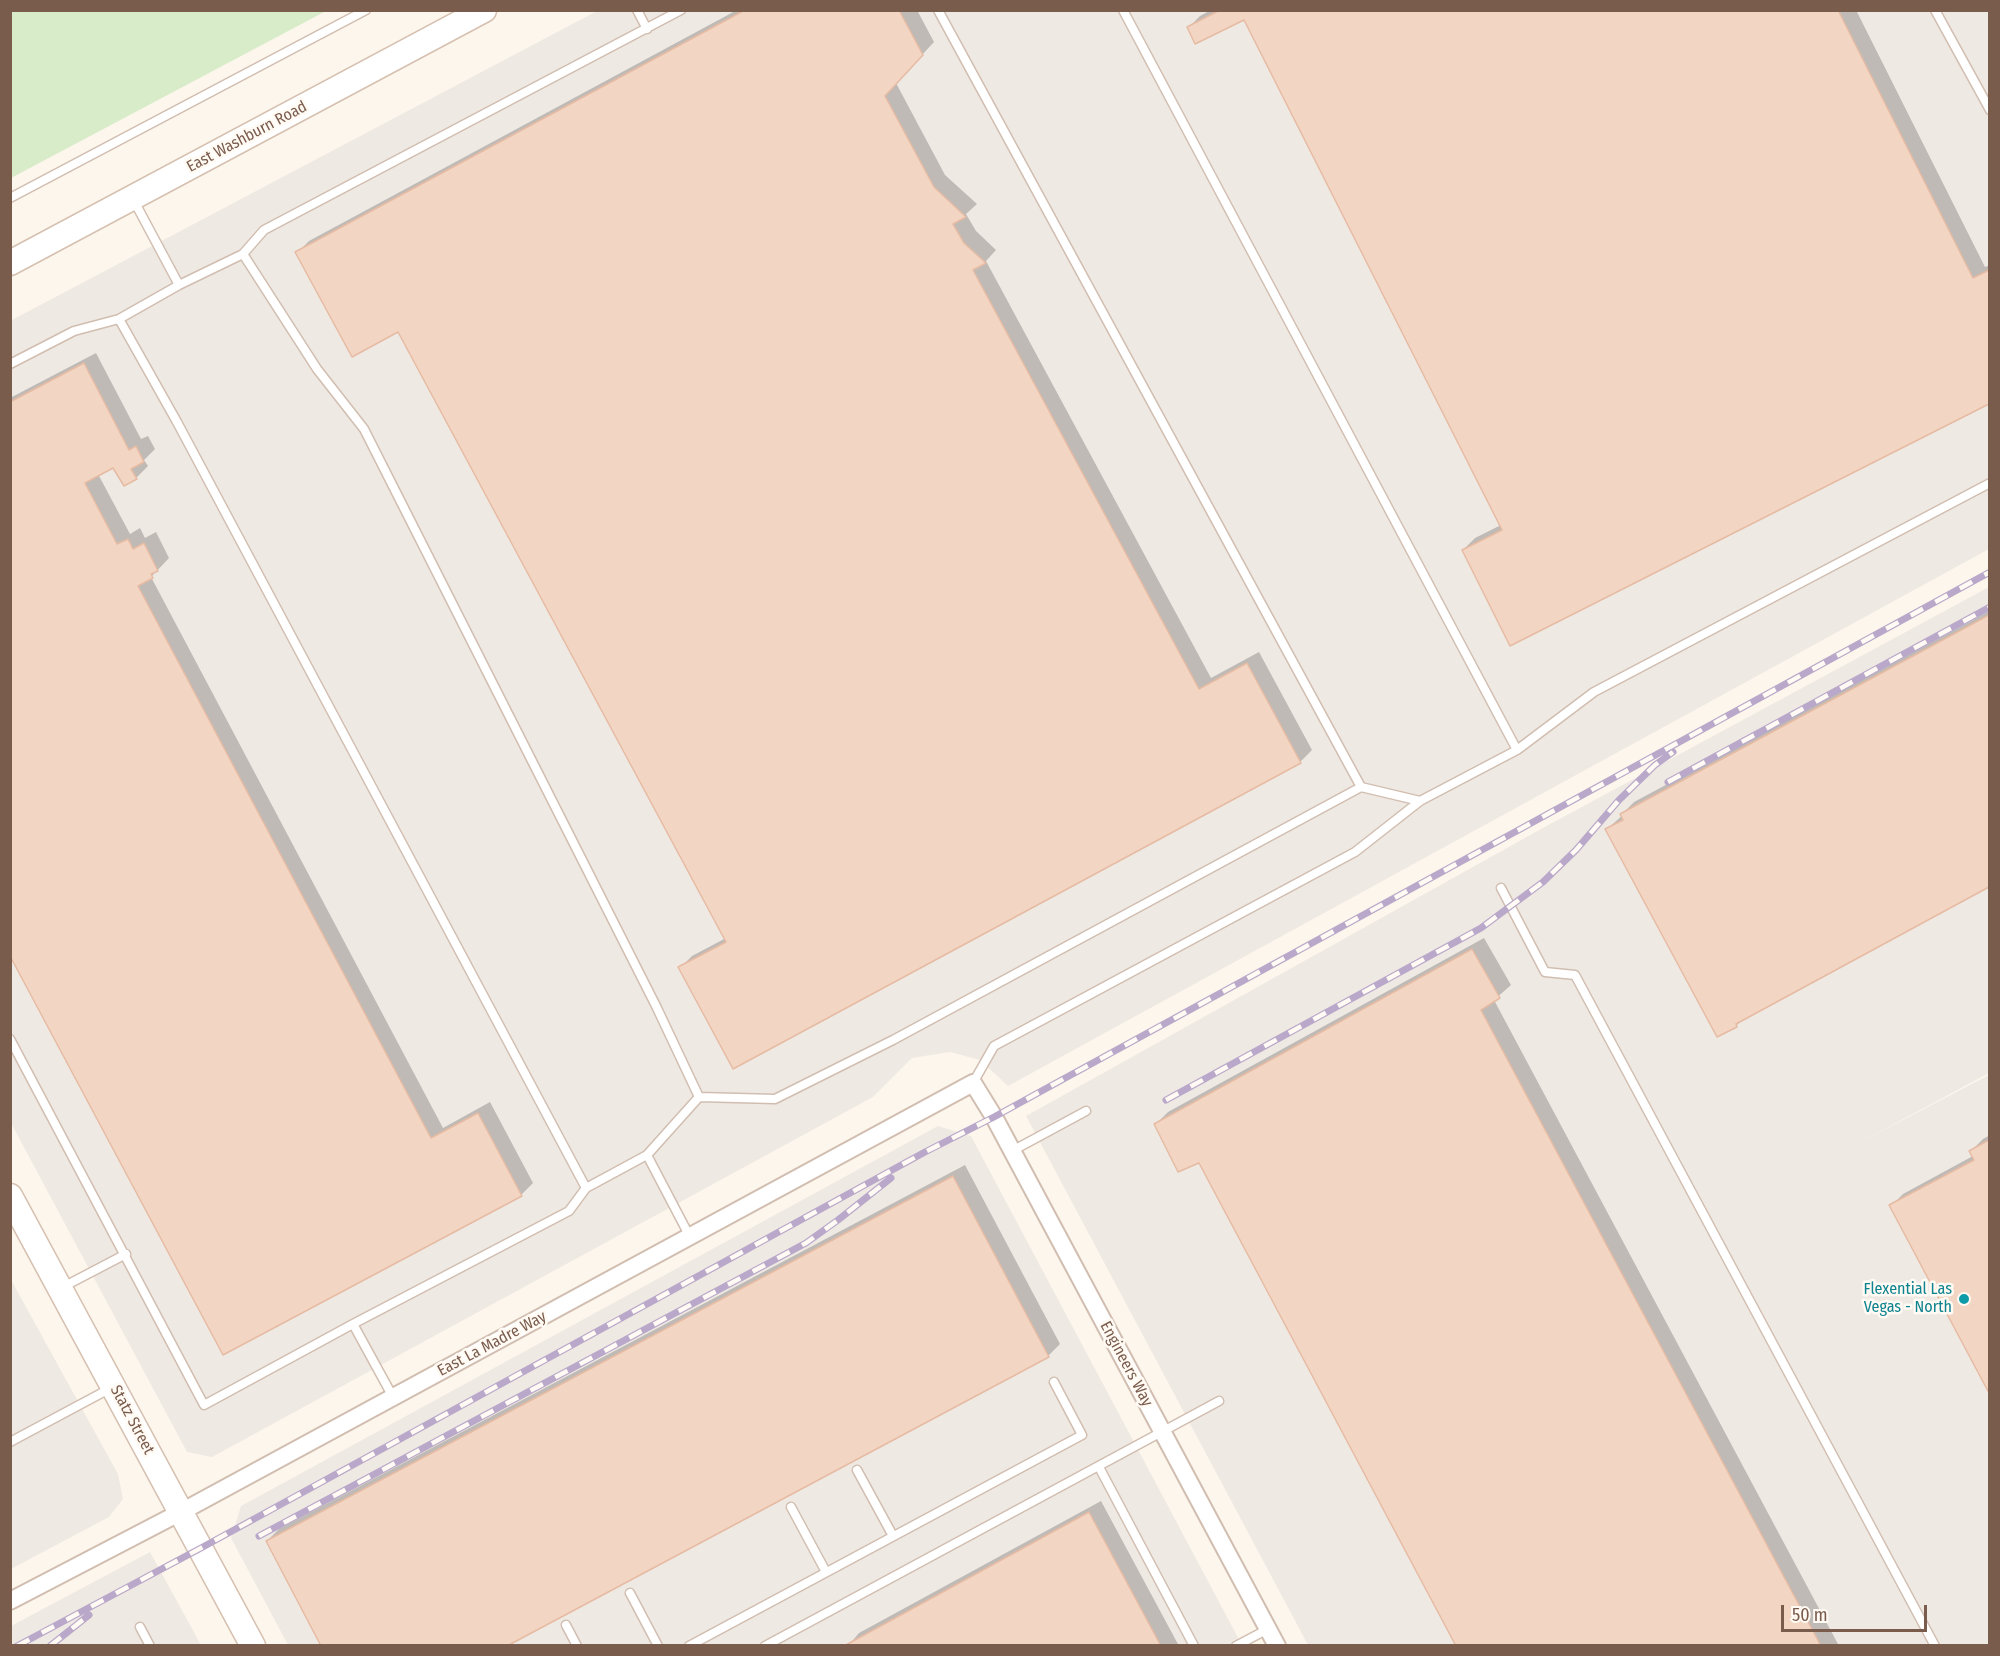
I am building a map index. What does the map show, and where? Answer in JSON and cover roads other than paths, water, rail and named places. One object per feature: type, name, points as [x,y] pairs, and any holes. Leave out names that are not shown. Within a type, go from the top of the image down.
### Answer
[{"type":"street","name":"East Washburn Road","points":[[10,263],[484,10]]},
{"type":"street","name":"Engineers Way","points":[[973,1083],[1012,1151],[1277,1646]]},
{"type":"street","name":"East La Madre Way","points":[[10,1601],[181,1512],[973,1083]]},
{"type":"street","name":"Statz Street","points":[[10,1196],[253,1646]]},
{"type":"lane","points":[[10,198],[366,10]]},
{"type":"lane","points":[[637,10],[647,29]]},
{"type":"lane","points":[[10,364],[74,331],[119,319],[178,285],[243,254],[264,230],[681,10]]},
{"type":"lane","points":[[938,10],[1361,788]]},
{"type":"lane","points":[[1123,10],[1517,750]]},
{"type":"lane","points":[[1935,10],[1989,111]]},
{"type":"lane","points":[[133,198],[178,285]]},
{"type":"lane","points":[[243,254],[317,369],[364,429],[657,1008],[699,1097]]},
{"type":"lane","points":[[119,319],[177,422],[586,1188]]},
{"type":"lane","points":[[973,1083],[994,1046],[1355,852],[1420,801],[1517,750],[1594,692],[1989,483]]},
{"type":"lane","points":[[10,1039],[126,1254],[204,1406],[353,1324],[569,1211],[586,1188],[647,1155],[699,1097],[775,1099],[893,1040],[1361,788],[1420,801]]},
{"type":"lane","points":[[1501,888],[1545,972],[1575,975],[1935,1646]]},
{"type":"lane","points":[[1012,1151],[1086,1111]]},
{"type":"lane","points":[[647,1155],[690,1237]]},
{"type":"lane","points":[[61,1288],[126,1254]]},
{"type":"lane","points":[[353,1324],[393,1397]]},
{"type":"lane","points":[[689,1646],[1082,1435],[1054,1382]]},
{"type":"lane","points":[[10,1442],[114,1387]]},
{"type":"lane","points":[[765,1646],[1218,1401]]},
{"type":"lane","points":[[1099,1467],[1194,1646]]},
{"type":"lane","points":[[857,1470],[893,1536]]},
{"type":"lane","points":[[791,1507],[826,1572]]},
{"type":"lane","points":[[630,1593],[658,1646]]},
{"type":"lane","points":[[566,1625],[578,1646]]},
{"type":"lane","points":[[140,1627],[150,1646]]},
{"type":"lane","points":[[1236,1646],[1268,1629]]},
{"type":"railway","points":[[17,1646],[201,1548],[925,1152],[994,1117],[1990,572]]},
{"type":"railway","points":[[1668,782],[1990,607]]},
{"type":"railway","points":[[1166,1100],[1481,928],[1543,882],[1576,850],[1619,800],[1655,765],[1673,752]]},
{"type":"railway","points":[[259,1536],[806,1243],[891,1178]]},
{"type":"railway","points":[[50,1646],[89,1615]]},
{"type":"place","name":"Flexential Las Vegas - North","points":[[1964,1299]]}]
